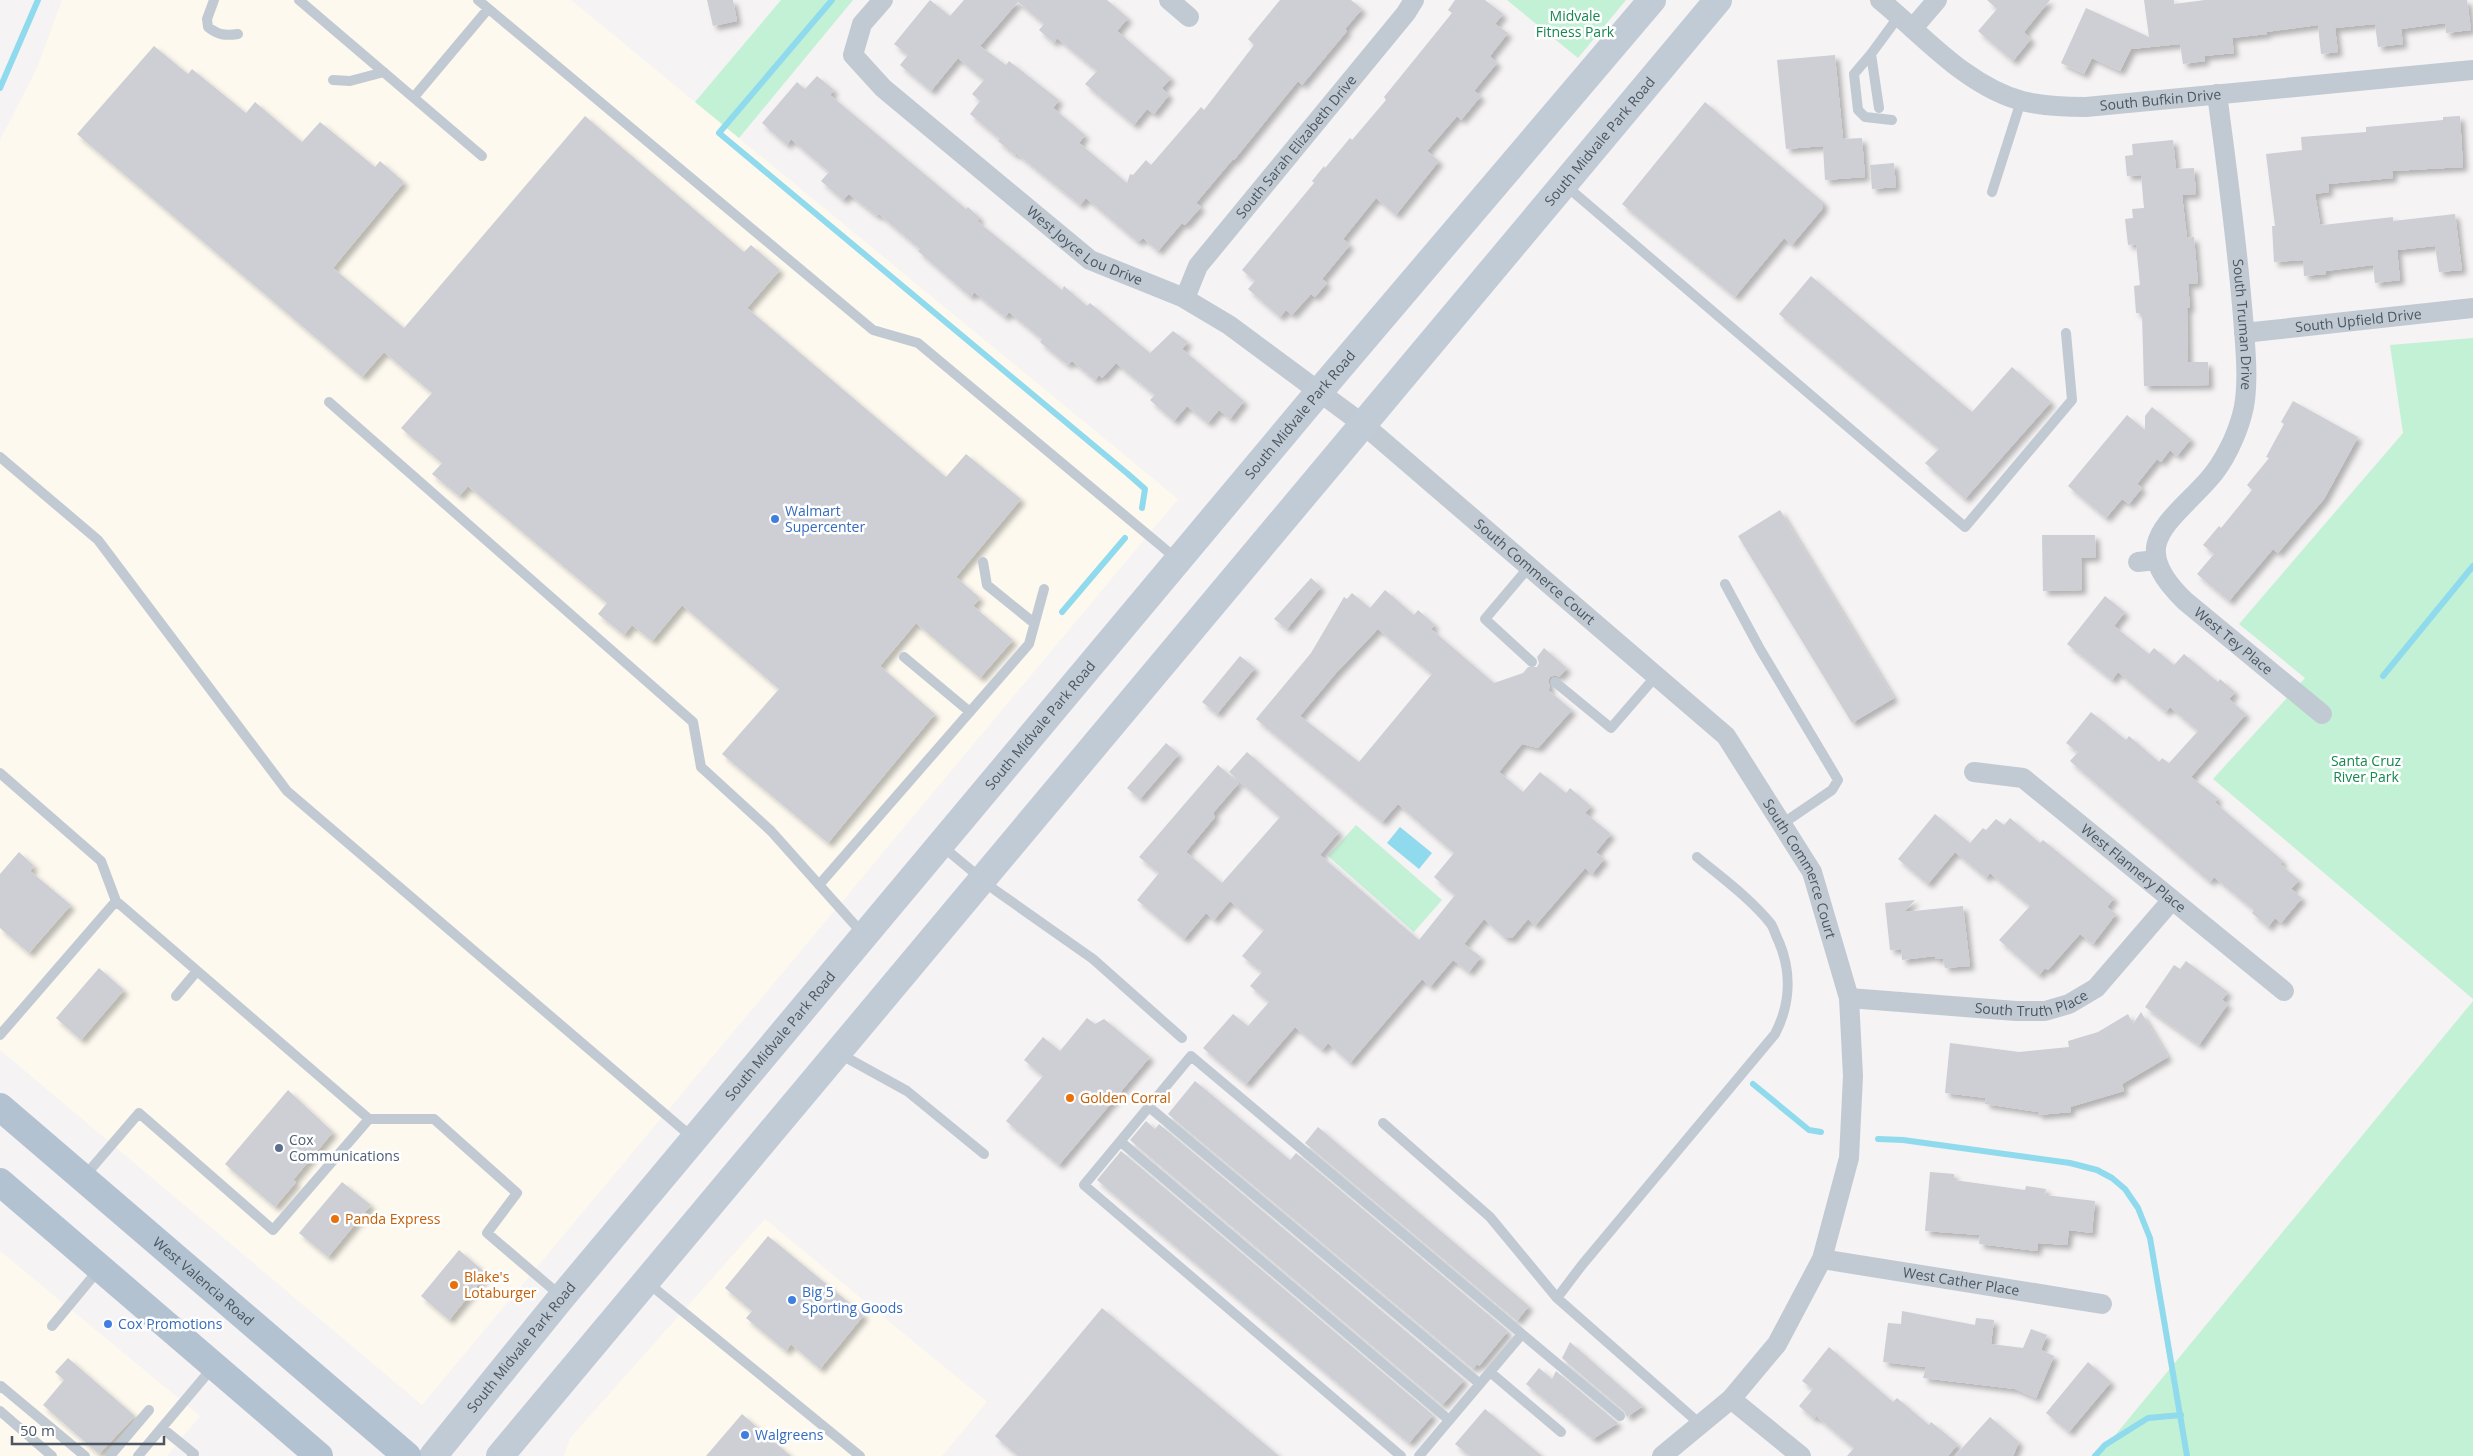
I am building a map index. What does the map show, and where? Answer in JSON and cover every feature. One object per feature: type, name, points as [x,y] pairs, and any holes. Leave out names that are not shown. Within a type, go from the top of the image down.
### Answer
[{"type":"main road","name":"South Midvale Park Road","points":[[433,1456],[562,1297],[1179,560],[1329,400],[1652,0]]},
{"type":"main road","name":"South Midvale Park Road","points":[[500,1456],[1718,0]]},
{"type":"main road","name":"West Valencia Road","points":[[0,1107],[407,1456]]},
{"type":"main road","points":[[0,1182],[319,1456]]},
{"type":"street","name":"West Joyce Lou Drive","points":[[883,0],[862,24],[853,54],[882,88],[1090,260],[1185,298],[1229,326],[1329,400]]},
{"type":"street","points":[[1169,0],[1189,17]]},
{"type":"street","name":"South Sarah Elizabeth Drive","points":[[1185,298],[1198,266],[1406,13],[1414,0]]},
{"type":"street","name":"South Bufkin Drive","points":[[1880,0],[1958,67],[1984,84],[2021,101],[2057,107],[2086,106],[2473,70]]},
{"type":"street","points":[[1906,22],[1937,0]]},
{"type":"street","name":"South Truman Drive","points":[[2147,561],[2157,545],[2160,532],[2182,506],[2210,478],[2229,448],[2242,414],[2246,369],[2238,256],[2217,94]]},
{"type":"street","name":"South Upfield Drive","points":[[2244,333],[2473,308]]},
{"type":"street","name":"South Commerce Court","points":[[1329,400],[1364,424],[1726,736],[1812,872],[1849,998],[1853,1076],[1849,1158],[1822,1259],[1777,1344],[1731,1398],[1662,1456]]},
{"type":"street","name":"West Tey Place","points":[[2147,561],[2158,570],[2168,585],[2185,601],[2322,714]]},
{"type":"street","name":"West Flannery Place","points":[[1974,772],[2023,778],[2171,901],[2284,991]]},
{"type":"street","name":"South Truth Place","points":[[1849,998],[2016,1011],[2045,1011],[2069,1004],[2096,988],[2171,901]]},
{"type":"street","name":"West Cather Place","points":[[1822,1259],[2102,1304]]},
{"type":"street","points":[[1731,1398],[1801,1456]]},
{"type":"lane","points":[[214,0],[207,19],[208,27],[218,34],[226,36],[238,34]]},
{"type":"lane","points":[[299,0],[482,156]]},
{"type":"lane","points":[[478,0],[873,330],[918,344],[1179,560]]},
{"type":"lane","points":[[414,97],[488,8]]},
{"type":"lane","points":[[1892,120],[1866,117],[1858,110],[1854,74],[1871,54],[1906,22]]},
{"type":"lane","points":[[1871,54],[1880,108]]},
{"type":"lane","points":[[333,80],[350,82],[384,72]]},
{"type":"lane","points":[[1992,192],[2021,101]]},
{"type":"lane","points":[[1564,184],[1965,527],[2072,400],[2066,333]]},
{"type":"lane","points":[[329,402],[693,722],[701,767],[771,831],[865,937]]},
{"type":"lane","points":[[0,457],[98,540],[287,791],[695,1140]]},
{"type":"lane","points":[[983,562],[987,585],[1034,623]]},
{"type":"lane","points":[[1530,567],[1485,619],[1532,662]]},
{"type":"lane","points":[[1725,584],[1760,649],[1838,780],[1832,790],[1782,824]]},
{"type":"lane","points":[[819,885],[1028,644],[1044,589]]},
{"type":"lane","points":[[904,657],[970,712]]},
{"type":"lane","points":[[1555,682],[1611,728],[1656,676]]},
{"type":"lane","points":[[0,774],[101,861],[116,901],[369,1119],[434,1119],[517,1193],[487,1233],[562,1297]]},
{"type":"lane","points":[[941,845],[983,880],[1093,960],[1182,1038]]},
{"type":"lane","points":[[1557,1298],[1582,1265],[1775,1034],[1783,1018],[1788,991],[1785,956],[1772,926],[1746,898],[1697,857]]},
{"type":"lane","points":[[0,1035],[116,901]]},
{"type":"lane","points":[[176,996],[198,971]]},
{"type":"lane","points":[[838,1053],[907,1091],[984,1154]]},
{"type":"lane","points":[[1401,1456],[1084,1185],[1191,1056],[1620,1416]]},
{"type":"lane","points":[[1149,1107],[1480,1384]]},
{"type":"lane","points":[[83,1178],[139,1113],[273,1230],[369,1119]]},
{"type":"lane","points":[[1383,1123],[1490,1217],[1557,1298],[1700,1424]]},
{"type":"lane","points":[[1121,1142],[1449,1420]]},
{"type":"lane","points":[[52,1326],[100,1268]]},
{"type":"lane","points":[[646,1282],[860,1456]]},
{"type":"lane","points":[[1419,1456],[1522,1334]]},
{"type":"lane","points":[[138,1456],[214,1366]]},
{"type":"lane","points":[[1490,1372],[1561,1432]]},
{"type":"lane","points":[[1,1387],[84,1456]]},
{"type":"lane","points":[[110,1456],[150,1410]]},
{"type":"lane","points":[[0,1411],[52,1456]]},
{"type":"lane","points":[[162,1428],[193,1455]]},
{"type":"shaded area","points":[[62,0],[571,0],[1178,499],[422,1405],[0,1050],[0,140],[37,68]]},
{"type":"shaded area","points":[[765,1219],[987,1402],[942,1456],[564,1456],[570,1438]]},
{"type":"shaded area","points":[[0,1251],[200,1416],[167,1456],[0,1456]]},
{"type":"green space","points":[[781,0],[853,0],[739,138],[695,102]]},
{"type":"green space","name":"Midvale Fitness Park","points":[[1507,0],[1626,0],[1578,58]]},
{"type":"green space","name":"Santa Cruz River Park","points":[[2473,338],[2473,999],[2213,779],[2305,678],[2239,624],[2403,433],[2390,345]]},
{"type":"green space","points":[[1356,825],[1442,900],[1414,932],[1328,856]]},
{"type":"green space","points":[[2473,1001],[2473,1456],[2098,1456]]},
{"type":"water","points":[[1400,827],[1432,853],[1419,869],[1387,843]]},
{"type":"building","points":[[707,0],[733,0],[737,21],[713,26]]},
{"type":"building","points":[[930,0],[950,16],[964,0],[1107,0],[1128,18],[1117,31],[1171,78],[1162,88],[1169,95],[1154,114],[1147,109],[1134,125],[1085,84],[1097,71],[1057,38],[1054,43],[1039,30],[1044,24],[1018,2],[980,46],[1006,65],[1009,61],[1059,100],[1053,108],[1085,135],[1079,143],[1127,183],[1130,174],[1133,175],[1146,160],[1151,165],[1201,107],[1204,110],[1254,45],[1248,39],[1280,0],[1351,0],[1362,9],[1345,29],[1347,31],[1302,85],[1298,81],[1234,160],[1196,203],[1201,207],[1185,225],[1182,223],[1158,251],[1143,238],[1138,242],[1086,198],[1080,205],[1016,153],[1015,155],[998,141],[1000,139],[970,114],[980,101],[972,94],[984,80],[958,58],[931,91],[900,65],[908,55],[894,44]]},
{"type":"building","points":[[1455,0],[1485,0],[1503,14],[1495,24],[1508,33],[1490,56],[1497,63],[1474,91],[1481,96],[1461,120],[1457,116],[1427,151],[1439,161],[1396,215],[1376,198],[1343,239],[1350,245],[1322,279],[1327,283],[1315,297],[1311,294],[1292,315],[1286,310],[1280,317],[1248,289],[1255,281],[1242,270],[1314,183],[1312,181],[1324,166],[1325,168],[1350,138],[1352,140],[1386,100],[1384,97],[1452,13],[1448,10]]},
{"type":"building","points":[[1987,0],[2050,0],[2024,32],[2031,39],[2013,61],[1978,31],[1997,9]]},
{"type":"building","points":[[2144,0],[2174,0],[2174,4],[2205,0],[2467,0],[2471,30],[2446,33],[2445,23],[2401,29],[2403,44],[2378,47],[2375,24],[2335,28],[2338,52],[2321,54],[2318,25],[2232,38],[2234,53],[2204,56],[2205,61],[2183,64],[2180,44],[2131,49],[2120,71],[2092,58],[2084,74],[2061,63],[2086,8],[2149,37]]},
{"type":"building","points":[[154,46],[188,74],[192,69],[246,113],[255,102],[302,142],[320,122],[375,167],[380,161],[404,182],[333,268],[404,328],[585,116],[744,252],[751,245],[780,270],[747,308],[946,477],[966,454],[1021,499],[956,577],[980,598],[973,606],[1013,640],[980,678],[916,623],[880,666],[935,714],[828,843],[722,754],[779,689],[682,605],[652,641],[632,625],[624,635],[598,614],[607,603],[468,486],[459,496],[432,474],[442,463],[401,428],[432,393],[384,352],[362,377],[77,134]]},
{"type":"building","points":[[1835,55],[1843,139],[1862,138],[1865,177],[1825,180],[1823,146],[1786,149],[1777,60]]},
{"type":"building","points":[[817,76],[834,90],[830,95],[966,209],[968,207],[980,218],[977,221],[1062,290],[1064,286],[1087,306],[1090,303],[1150,353],[1173,331],[1188,342],[1182,349],[1244,401],[1230,419],[1219,410],[1208,423],[1187,406],[1174,421],[1150,400],[1155,395],[1116,363],[1102,378],[1099,375],[1095,380],[1072,361],[1068,365],[1040,342],[1042,339],[1009,312],[1005,317],[974,292],[971,297],[879,214],[877,216],[849,194],[843,200],[821,181],[829,172],[791,139],[787,145],[762,123],[797,82],[805,89]]},
{"type":"building","points":[[1705,102],[1823,202],[1823,208],[1792,245],[1784,238],[1735,297],[1622,204]]},
{"type":"building","points":[[2460,116],[2463,167],[2392,171],[2393,178],[2328,184],[2329,192],[2315,194],[2320,224],[2323,225],[2393,217],[2393,221],[2455,214],[2462,270],[2439,272],[2435,246],[2397,250],[2400,280],[2375,283],[2373,265],[2304,276],[2303,260],[2274,262],[2272,226],[2275,226],[2266,154],[2302,150],[2301,137],[2366,132],[2366,127],[2443,120],[2443,117]]},
{"type":"building","points":[[2173,140],[2176,169],[2194,168],[2196,194],[2182,195],[2187,238],[2194,237],[2198,283],[2188,284],[2190,308],[2187,308],[2188,362],[2208,362],[2209,385],[2144,386],[2142,313],[2136,313],[2134,286],[2140,285],[2136,244],[2128,245],[2125,219],[2133,218],[2132,209],[2144,208],[2141,175],[2127,176],[2125,156],[2133,155],[2132,144]]},
{"type":"building","points":[[1894,163],[1896,187],[1872,189],[1870,165]]},
{"type":"building","points":[[1811,276],[1972,412],[2012,367],[2051,402],[1965,499],[1925,463],[1939,449],[1779,314]]},
{"type":"building","points":[[2293,401],[2358,437],[2324,499],[2278,553],[2273,549],[2229,601],[2197,574],[2214,554],[2203,545],[2219,526],[2221,528],[2252,490],[2247,485],[2269,458],[2266,457],[2284,424],[2281,422]]},
{"type":"building","points":[[2152,407],[2191,439],[2177,456],[2170,450],[2161,462],[2157,459],[2137,484],[2142,488],[2129,504],[2122,499],[2106,518],[2068,486],[2127,415],[2145,430],[2145,416]]},
{"type":"building","points":[[1780,510],[1894,698],[1852,723],[1738,536]]},
{"type":"building","points":[[2042,535],[2095,535],[2096,557],[2081,558],[2082,590],[2043,591]]},
{"type":"building","points":[[1311,578],[1321,587],[1287,629],[1274,619]]},
{"type":"building","points":[[1385,590],[1414,615],[1418,610],[1435,625],[1431,629],[1494,683],[1523,673],[1528,667],[1537,667],[1539,663],[1537,657],[1544,648],[1567,668],[1559,677],[1556,675],[1550,677],[1548,681],[1550,687],[1548,690],[1572,710],[1538,748],[1522,744],[1499,772],[1523,792],[1540,772],[1566,793],[1570,788],[1591,806],[1585,813],[1611,834],[1596,852],[1604,859],[1592,874],[1585,868],[1535,926],[1528,919],[1512,938],[1505,938],[1484,919],[1464,944],[1481,957],[1469,972],[1453,960],[1430,987],[1422,979],[1350,1063],[1328,1043],[1322,1050],[1295,1027],[1246,1084],[1203,1048],[1233,1014],[1248,1026],[1269,1002],[1250,986],[1262,972],[1242,956],[1264,930],[1230,901],[1214,920],[1206,913],[1184,939],[1137,900],[1159,873],[1139,857],[1218,765],[1239,783],[1213,813],[1215,817],[1186,852],[1222,883],[1280,817],[1229,772],[1247,752],[1339,832],[1320,855],[1419,940],[1455,895],[1434,877],[1454,853],[1398,804],[1382,822],[1256,719],[1311,653],[1344,597],[1347,599],[1352,593],[1370,608]],"holes":[[[1378,629],[1432,674],[1359,762],[1300,716],[1336,673]]]},
{"type":"building","points":[[2105,596],[2125,612],[2114,626],[2149,654],[2154,648],[2174,665],[2184,654],[2218,682],[2220,679],[2235,692],[2229,699],[2246,714],[2191,777],[2218,798],[2215,802],[2283,861],[2280,864],[2299,880],[2291,889],[2302,898],[2281,923],[2275,918],[2268,927],[2252,913],[2254,910],[2214,877],[2210,882],[2070,761],[2078,752],[2066,743],[2091,712],[2126,740],[2129,736],[2159,762],[2162,758],[2169,763],[2198,731],[2170,707],[2166,712],[2118,672],[2112,680],[2067,644]]},
{"type":"building","points":[[1240,656],[1255,668],[1217,714],[1202,702]]},
{"type":"building","points":[[1166,743],[1179,754],[1140,799],[1127,788]]},
{"type":"building","points":[[1935,814],[1970,843],[1983,828],[1986,830],[1996,819],[2004,825],[2010,818],[2040,843],[2043,840],[2114,898],[2107,907],[2116,914],[2093,944],[2080,934],[2048,970],[2045,968],[2039,975],[1999,940],[2030,906],[1990,873],[1986,878],[1955,852],[1928,884],[1898,859]]},
{"type":"building","points":[[19,852],[34,866],[30,871],[71,905],[29,953],[0,928],[0,874]]},
{"type":"building","points":[[1915,900],[1904,912],[1963,906],[1970,966],[1945,968],[1943,959],[1935,959],[1935,956],[1902,960],[1901,949],[1890,950],[1885,903]]},
{"type":"building","points":[[2186,961],[2228,992],[2222,1000],[2228,1004],[2199,1045],[2145,1007],[2174,965],[2180,969]]},
{"type":"building","points":[[99,968],[124,990],[81,1040],[56,1018]]},
{"type":"building","points":[[2141,1012],[2168,1057],[2122,1084],[2124,1091],[2070,1107],[2071,1112],[2038,1115],[2038,1112],[1985,1104],[1986,1098],[1945,1093],[1950,1043],[2019,1052],[2069,1047],[2068,1041],[2098,1032],[2128,1014],[2133,1024]]},
{"type":"building","name":"Golden Corral","points":[[1087,1018],[1095,1024],[1104,1019],[1150,1057],[1059,1165],[1006,1121],[1043,1076],[1024,1060],[1043,1037],[1060,1051]]},
{"type":"building","points":[[1195,1081],[1290,1160],[1296,1153],[1508,1331],[1479,1366],[1477,1364],[1473,1369],[1168,1114]]},
{"type":"building","name":"Cox Communications","points":[[288,1090],[333,1132],[293,1180],[296,1182],[275,1207],[225,1164]]},
{"type":"building","points":[[1146,1121],[1155,1129],[1159,1124],[1464,1380],[1446,1401],[1442,1405],[1130,1140]]},
{"type":"building","points":[[1318,1127],[1529,1306],[1517,1321],[1305,1143]]},
{"type":"building","points":[[1121,1151],[1433,1415],[1409,1443],[1097,1180]]},
{"type":"building","points":[[1930,1172],[1954,1174],[1954,1180],[2025,1190],[2026,1186],[2046,1189],[2045,1195],[2095,1201],[2092,1233],[2069,1230],[2067,1245],[2038,1243],[2037,1251],[1979,1244],[1980,1235],[1925,1231]]},
{"type":"building","name":"Panda Express","points":[[342,1182],[371,1205],[328,1257],[299,1233]]},
{"type":"building","name":"Big 5 Sporting Goods","points":[[768,1236],[864,1315],[820,1369],[791,1344],[786,1351],[746,1318],[752,1311],[725,1288]]},
{"type":"building","name":"Blake's Lotaburger","points":[[459,1250],[487,1274],[449,1320],[421,1296]]},
{"type":"building","points":[[1102,1308],[1279,1456],[1018,1456],[995,1436]]},
{"type":"building","points":[[1902,1311],[1975,1325],[1976,1318],[1994,1320],[1991,1344],[2023,1348],[2031,1329],[2047,1335],[2041,1350],[2054,1356],[2036,1398],[2015,1389],[1923,1378],[1926,1367],[1883,1362],[1888,1323],[1901,1324]]},
{"type":"building","points":[[1570,1342],[1643,1406],[1627,1417],[1624,1411],[1562,1358]]},
{"type":"building","points":[[1829,1347],[1893,1402],[1897,1398],[1929,1425],[1931,1422],[1958,1444],[1948,1456],[1847,1456],[1854,1448],[1816,1416],[1814,1419],[1799,1406],[1813,1389],[1802,1381]]},
{"type":"building","points":[[68,1358],[135,1416],[99,1454],[43,1405],[64,1380],[55,1372]]},
{"type":"building","points":[[2088,1362],[2111,1382],[2069,1432],[2046,1413]]},
{"type":"building","points":[[1539,1368],[1552,1379],[1556,1371],[1618,1423],[1593,1439],[1526,1384]]},
{"type":"building","points":[[1485,1409],[1542,1456],[1470,1456],[1455,1444]]},
{"type":"building","name":"Walgreens","points":[[742,1414],[791,1456],[706,1456]]},
{"type":"building","points":[[1990,1417],[2019,1442],[2013,1456],[1955,1456]]},
{"type":"waterway","points":[[0,88],[38,0]]},
{"type":"waterway","points":[[832,0],[719,133],[1145,489],[1142,508]]},
{"type":"waterway","points":[[1062,612],[1125,538]]},
{"type":"waterway","points":[[2383,676],[2473,566]]},
{"type":"waterway","points":[[1753,1084],[1809,1130],[1821,1132]]},
{"type":"waterway","points":[[1878,1139],[1903,1140],[2070,1163],[2097,1170],[2112,1178],[2125,1189],[2138,1208],[2150,1238],[2187,1456]]},
{"type":"waterway","points":[[2095,1456],[2105,1445],[2148,1418],[2181,1415]]},
{"type":"place","name":"Walmart Supercenter","points":[[775,519]]},
{"type":"place","name":"Golden Corral","points":[[1070,1098]]},
{"type":"place","name":"Cox Communications","points":[[279,1148]]},
{"type":"place","name":"Panda Express","points":[[335,1219]]},
{"type":"place","name":"Blake's Lotaburger","points":[[454,1285]]},
{"type":"place","name":"Big 5 Sporting Goods","points":[[792,1300]]},
{"type":"place","name":"Cox Promotions","points":[[108,1324]]},
{"type":"place","name":"Walgreens","points":[[745,1435]]}]
